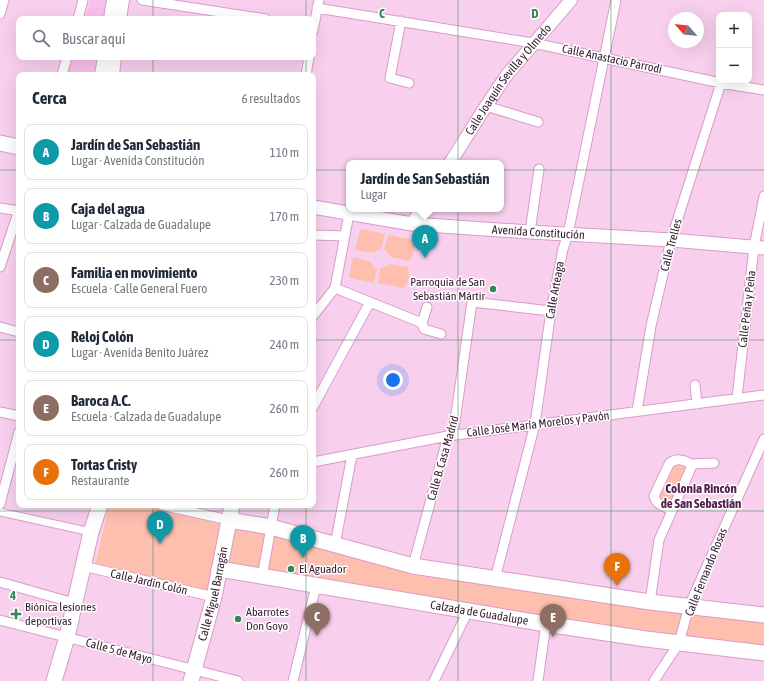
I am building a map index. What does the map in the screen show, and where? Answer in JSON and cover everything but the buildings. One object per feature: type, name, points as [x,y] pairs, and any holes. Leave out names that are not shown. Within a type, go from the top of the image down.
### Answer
[{"type":"main road","points":[[0,143],[16,146]]},
{"type":"main road","name":"Avenida Constitución","points":[[316,208],[412,224],[759,247]]},
{"type":"main road","points":[[54,681],[67,637],[91,532],[99,508]]},
{"type":"main road","name":"Calle Miguel Barragán","points":[[193,676],[214,597],[231,508]]},
{"type":"main road","points":[[229,520],[271,527],[412,566],[495,579],[764,615]]},
{"type":"main road","name":"Calzada de Guadalupe","points":[[219,570],[546,624],[679,643],[764,653]]},
{"type":"street","points":[[0,14],[4,0]]},
{"type":"street","points":[[79,16],[84,0]]},
{"type":"street","points":[[110,16],[113,0]]},
{"type":"street","points":[[120,16],[123,0]]},
{"type":"street","points":[[142,0],[246,16]]},
{"type":"street","name":"Calle Joaquín Sevilla y Olmedo","points":[[452,160],[506,76],[571,0]]},
{"type":"street","name":"Calle Arteaga","points":[[495,579],[535,424],[551,311],[616,0]]},
{"type":"street","points":[[316,16],[318,4]]},
{"type":"street","name":"Calle Anastacio Parrodi","points":[[318,4],[401,22],[533,43],[716,82]]},
{"type":"street","points":[[401,22],[390,78],[409,83]]},
{"type":"street","points":[[63,72],[66,60]]},
{"type":"street","points":[[102,72],[104,60]]},
{"type":"street","points":[[113,72],[115,60]]},
{"type":"street","points":[[306,72],[308,60]]},
{"type":"street","name":"Calle Trelles","points":[[637,411],[651,326],[671,240],[721,84]]},
{"type":"street","name":"Calle Anastacio Parrodi","points":[[727,84],[764,90]]},
{"type":"street","points":[[486,106],[538,122]]},
{"type":"street","points":[[530,232],[539,169]]},
{"type":"street","name":"Calle Peña y Peña","points":[[737,398],[759,247],[764,196]]},
{"type":"street","points":[[0,208],[16,211]]},
{"type":"street","points":[[412,224],[419,212]]},
{"type":"street","points":[[316,312],[335,288],[349,214]]},
{"type":"street","points":[[0,267],[16,220]]},
{"type":"street","points":[[316,235],[345,236]]},
{"type":"street","points":[[335,288],[422,324],[424,329],[441,334]]},
{"type":"street","points":[[316,401],[370,302]]},
{"type":"street","name":"Calle B. Casa Madrid","points":[[412,566],[448,436],[454,428],[472,302],[551,311]]},
{"type":"street","points":[[422,324],[428,307]]},
{"type":"street","points":[[0,328],[16,331]]},
{"type":"street","points":[[695,384],[697,404]]},
{"type":"street","name":"Calle José María Morelos y Pavón","points":[[316,461],[448,436],[764,395]]},
{"type":"street","points":[[0,412],[16,415]]},
{"type":"street","name":"Calle Fernando Rosas","points":[[654,681],[679,643],[689,606],[764,439]]},
{"type":"street","points":[[0,504],[16,443]]},
{"type":"street","points":[[335,545],[352,455]]},
{"type":"street","points":[[671,510],[658,503],[654,496],[672,460],[676,459],[691,464],[714,463]]},
{"type":"street","points":[[651,600],[659,540],[671,510],[691,468],[691,464]]},
{"type":"street","points":[[175,508],[229,520]]},
{"type":"street","points":[[262,577],[274,508]]},
{"type":"street","points":[[0,512],[91,532]]},
{"type":"street","name":"Calle Jardín Colón","points":[[83,566],[214,597]]},
{"type":"street","points":[[0,582],[74,603]]},
{"type":"street","points":[[293,681],[316,586]]},
{"type":"street","points":[[434,681],[468,611]]},
{"type":"street","name":"Calle 5 de Mayo","points":[[0,620],[67,637],[193,676],[238,681]]},
{"type":"street","points":[[538,681],[546,624]]},
{"type":"shaded area","points":[[91,0],[107,0],[104,16],[86,16]]},
{"type":"shaded area","points":[[72,60],[98,60],[96,72],[68,72]]},
{"type":"shaded area","points":[[362,229],[385,234],[381,249],[372,253],[355,250],[360,230]]},
{"type":"shaded area","points":[[388,235],[414,240],[414,251],[409,261],[391,257],[384,250]]},
{"type":"shaded area","points":[[353,257],[370,261],[374,267],[377,268],[374,283],[350,278],[349,276]]},
{"type":"shaded area","points":[[390,264],[408,267],[409,278],[404,288],[378,283],[380,269]]},
{"type":"shaded area","points":[[674,463],[686,464],[687,468],[674,498],[670,502],[661,498],[659,493]]},
{"type":"shaded area","points":[[108,508],[157,508],[224,523],[209,590],[95,566]]},
{"type":"shaded area","points":[[230,524],[411,571],[764,619],[764,647],[475,607],[223,563]]},
{"type":"place","name":"Jardín de San Sebastián","points":[[425,258]]},
{"type":"place","name":"Parroquia de San Sebastián Mártir","points":[[493,289]]},
{"type":"place","name":"Reloj Colón","points":[[160,544]]},
{"type":"place","name":"Caja del agua","points":[[303,558]]},
{"type":"place","name":"El Aguador","points":[[291,569]]},
{"type":"place","name":"Tortas Cristy","points":[[617,586]]},
{"type":"place","name":"Biónica lesiones deportivas","points":[[16,614]]},
{"type":"place","name":"Abarrotes Don Goyo","points":[[238,619]]},
{"type":"place","name":"Familia en movimiento","points":[[317,636]]},
{"type":"place","name":"Baroca A.C.","points":[[553,637]]},
{"type":"district","name":"Colonia Rincón de San Sebastián","points":[[701,496]]}]
